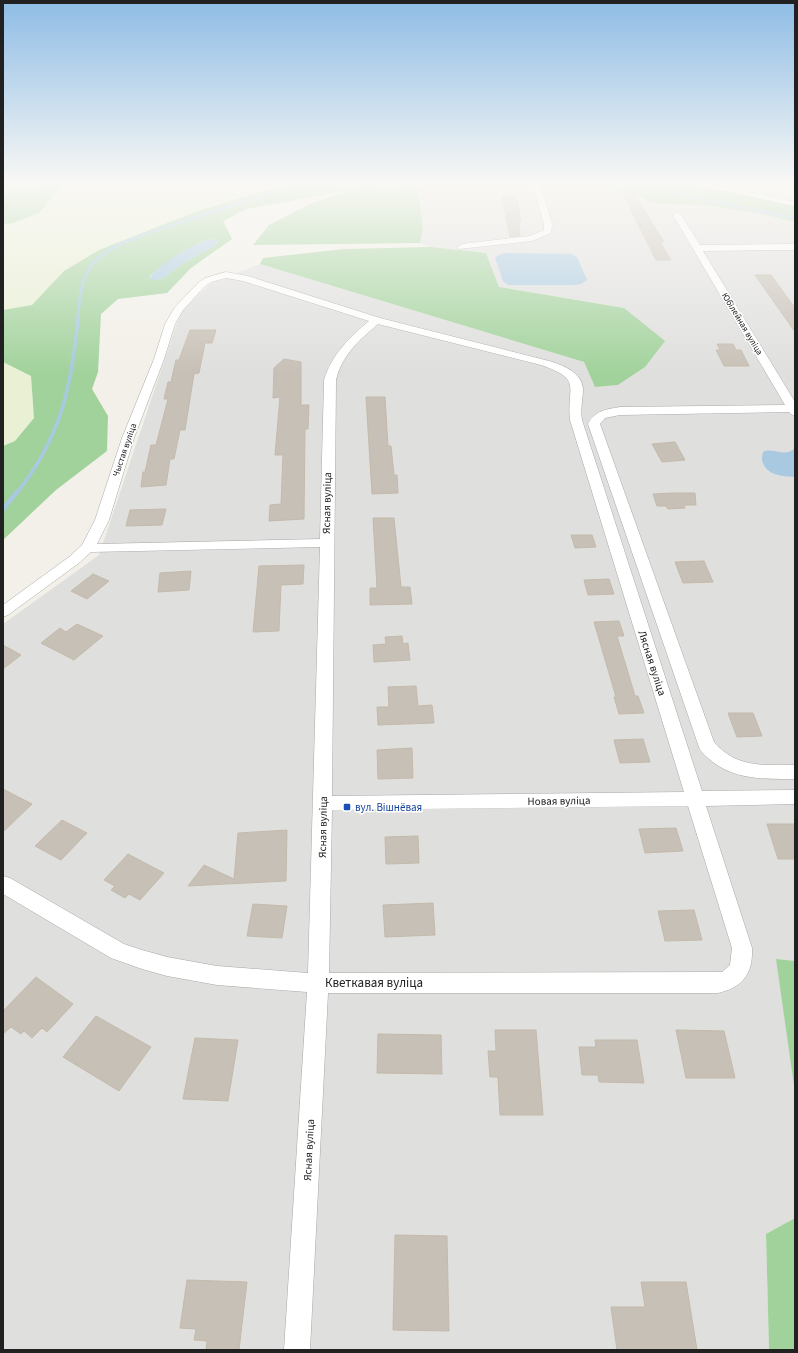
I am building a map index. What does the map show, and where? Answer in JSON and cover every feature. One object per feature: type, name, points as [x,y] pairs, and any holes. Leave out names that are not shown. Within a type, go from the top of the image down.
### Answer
[{"type":"street","points":[[697,248],[781,247]]},
{"type":"street","name":"Юбілейная вуліца","points":[[697,248],[794,409]]},
{"type":"street","name":"Чыстая вуліца","points":[[3,612],[65,567],[87,548],[100,527],[128,438],[174,316],[182,305],[204,282],[226,275],[245,278],[376,320]]},
{"type":"street","name":"Лясная вуліца","points":[[376,320],[545,363],[561,369],[572,377],[578,387],[575,407],[576,420],[742,948]]},
{"type":"street","name":"Ясная вуліца","points":[[297,1350],[318,983],[323,802],[326,543],[331,374],[336,362],[345,349],[376,320]]},
{"type":"street","name":"Лясная вуліца","points":[[794,409],[620,411],[601,415],[594,421],[594,427],[702,738],[711,752],[726,763],[745,771],[795,772]]},
{"type":"street","points":[[87,548],[326,543]]},
{"type":"street","name":"Новая вуліца","points":[[323,802],[505,802],[795,797]]},
{"type":"street","name":"Кветкавая вуліца","points":[[3,884],[99,941],[139,959],[179,970],[224,978],[318,983],[718,983],[730,979],[741,967],[742,948]]},
{"type":"shaded area","points":[[432,247],[795,247],[795,961],[777,960],[795,1093],[795,1218],[766,1234],[769,1350],[3,1350],[3,624],[99,555],[181,311],[211,283],[260,264],[584,362],[595,387],[618,385],[645,367],[624,308],[499,287],[486,253]]},
{"type":"green space","points":[[3,247],[106,247],[64,271],[32,305],[3,310]]},
{"type":"green space","points":[[106,247],[191,247],[169,261],[149,277],[156,280],[163,278],[185,262],[212,247],[220,247],[191,268],[167,293],[118,299],[101,314],[98,372],[92,389],[108,416],[107,451],[56,490],[3,540],[3,446],[15,441],[34,418],[31,376],[3,362],[3,310],[32,305],[64,271]]},
{"type":"green space","points":[[432,247],[486,253],[499,287],[624,308],[665,341],[645,367],[618,385],[595,387],[584,362],[260,264],[263,258],[344,249]]},
{"type":"green space","points":[[3,362],[31,376],[34,418],[15,441],[3,446]]},
{"type":"green space","points":[[776,959],[795,961],[795,1093]]},
{"type":"green space","points":[[795,1218],[795,1350],[769,1350],[766,1234]]},
{"type":"water","points":[[190,247],[212,247],[185,262],[163,278],[156,280],[149,279],[168,261]]},
{"type":"water","points":[[506,253],[571,254],[577,257],[587,280],[581,284],[575,285],[508,285],[503,281],[495,258],[498,255]]},
{"type":"water","points":[[795,448],[795,477],[775,474],[764,465],[762,455],[764,451],[768,450],[784,453]]},
{"type":"building","points":[[650,247],[663,247],[671,260],[656,260]]},
{"type":"building","points":[[755,275],[771,275],[795,308],[795,332]]},
{"type":"building","points":[[190,330],[216,330],[212,343],[205,343],[199,373],[194,374],[185,430],[180,430],[174,459],[170,459],[166,485],[141,487],[143,472],[145,472],[151,445],[156,445],[168,399],[164,399],[168,382],[171,382],[176,360],[179,360]]},
{"type":"building","points":[[717,344],[733,344],[736,350],[741,350],[749,366],[724,366],[716,350],[720,350]]},
{"type":"building","points":[[284,359],[301,362],[301,405],[309,405],[308,429],[305,429],[304,519],[269,521],[270,505],[281,504],[283,455],[275,455],[280,397],[273,398],[274,368]]},
{"type":"building","points":[[366,397],[385,397],[388,446],[391,446],[394,475],[397,475],[398,493],[372,494]]},
{"type":"building","points":[[675,442],[685,460],[662,462],[652,444]]},
{"type":"building","points":[[695,493],[696,505],[684,505],[685,508],[668,509],[666,506],[657,506],[653,494]]},
{"type":"building","points":[[166,509],[162,525],[126,526],[130,510]]},
{"type":"building","points":[[373,518],[394,518],[401,587],[410,587],[412,604],[370,605],[370,588],[377,588]]},
{"type":"building","points":[[571,535],[592,535],[596,547],[575,548]]},
{"type":"building","points":[[704,561],[713,582],[683,583],[675,562]]},
{"type":"building","points":[[304,565],[303,584],[281,585],[279,631],[253,632],[259,566]]},
{"type":"building","points":[[191,571],[189,590],[158,592],[160,573]]},
{"type":"building","points":[[93,574],[109,581],[87,599],[71,591]]},
{"type":"building","points":[[609,579],[614,594],[588,595],[584,580]]},
{"type":"building","points":[[619,621],[624,636],[617,636],[635,696],[638,696],[644,713],[619,714],[614,697],[616,697],[594,622]]},
{"type":"building","points":[[77,624],[103,636],[74,660],[41,643],[60,628],[66,632]]},
{"type":"building","points":[[402,636],[403,644],[408,643],[410,660],[374,662],[373,645],[386,644],[385,637]]},
{"type":"building","points":[[3,645],[21,655],[3,669]]},
{"type":"building","points":[[416,686],[418,706],[432,705],[434,723],[378,725],[377,707],[389,707],[388,687]]},
{"type":"building","points":[[728,713],[753,713],[762,736],[737,737]]},
{"type":"building","points":[[643,739],[650,762],[620,763],[614,740]]},
{"type":"building","points":[[412,748],[413,778],[378,779],[377,750]]},
{"type":"building","points":[[3,789],[32,804],[3,832]]},
{"type":"building","points":[[62,820],[87,833],[61,860],[35,846]]},
{"type":"building","points":[[767,824],[795,824],[795,859],[778,859]]},
{"type":"building","points":[[676,828],[683,851],[645,853],[639,829]]},
{"type":"building","points":[[287,830],[286,881],[188,886],[204,865],[234,879],[238,833]]},
{"type":"building","points":[[418,836],[419,863],[386,864],[385,837]]},
{"type":"building","points":[[128,854],[164,873],[140,900],[129,894],[125,898],[111,890],[115,886],[104,880]]},
{"type":"building","points":[[433,903],[435,935],[385,937],[383,905]]},
{"type":"building","points":[[253,904],[287,906],[282,938],[247,936]]},
{"type":"building","points":[[694,910],[702,940],[665,941],[658,911]]},
{"type":"building","points":[[36,977],[73,1004],[47,1032],[42,1028],[32,1038],[24,1031],[21,1034],[11,1027],[3,1034],[3,1011]]},
{"type":"building","points":[[96,1016],[151,1047],[119,1091],[63,1057]]},
{"type":"building","points":[[495,1030],[536,1030],[543,1115],[500,1115],[498,1077],[490,1077],[488,1051],[496,1051]]},
{"type":"building","points":[[676,1030],[724,1031],[735,1078],[686,1078]]},
{"type":"building","points":[[378,1034],[441,1035],[442,1074],[377,1073]]},
{"type":"building","points":[[195,1038],[238,1040],[228,1101],[183,1099]]},
{"type":"building","points":[[595,1040],[637,1040],[644,1083],[599,1082],[598,1075],[582,1075],[579,1047],[596,1047]]},
{"type":"building","points":[[395,1235],[447,1236],[449,1331],[393,1330]]},
{"type":"building","points":[[187,1280],[247,1282],[239,1350],[206,1350],[207,1341],[194,1340],[196,1329],[180,1328]]},
{"type":"building","points":[[641,1282],[686,1282],[697,1350],[617,1350],[611,1307],[645,1307]]},
{"type":"waterway","points":[[78,320],[84,279],[90,267],[98,258],[115,247]]},
{"type":"waterway","points":[[17,493],[44,452],[54,431],[61,411],[72,368],[78,319]]},
{"type":"waterway","points":[[3,509],[17,492]]},
{"type":"place","name":"вул. Вішнёвая","points":[[347,807]]}]
